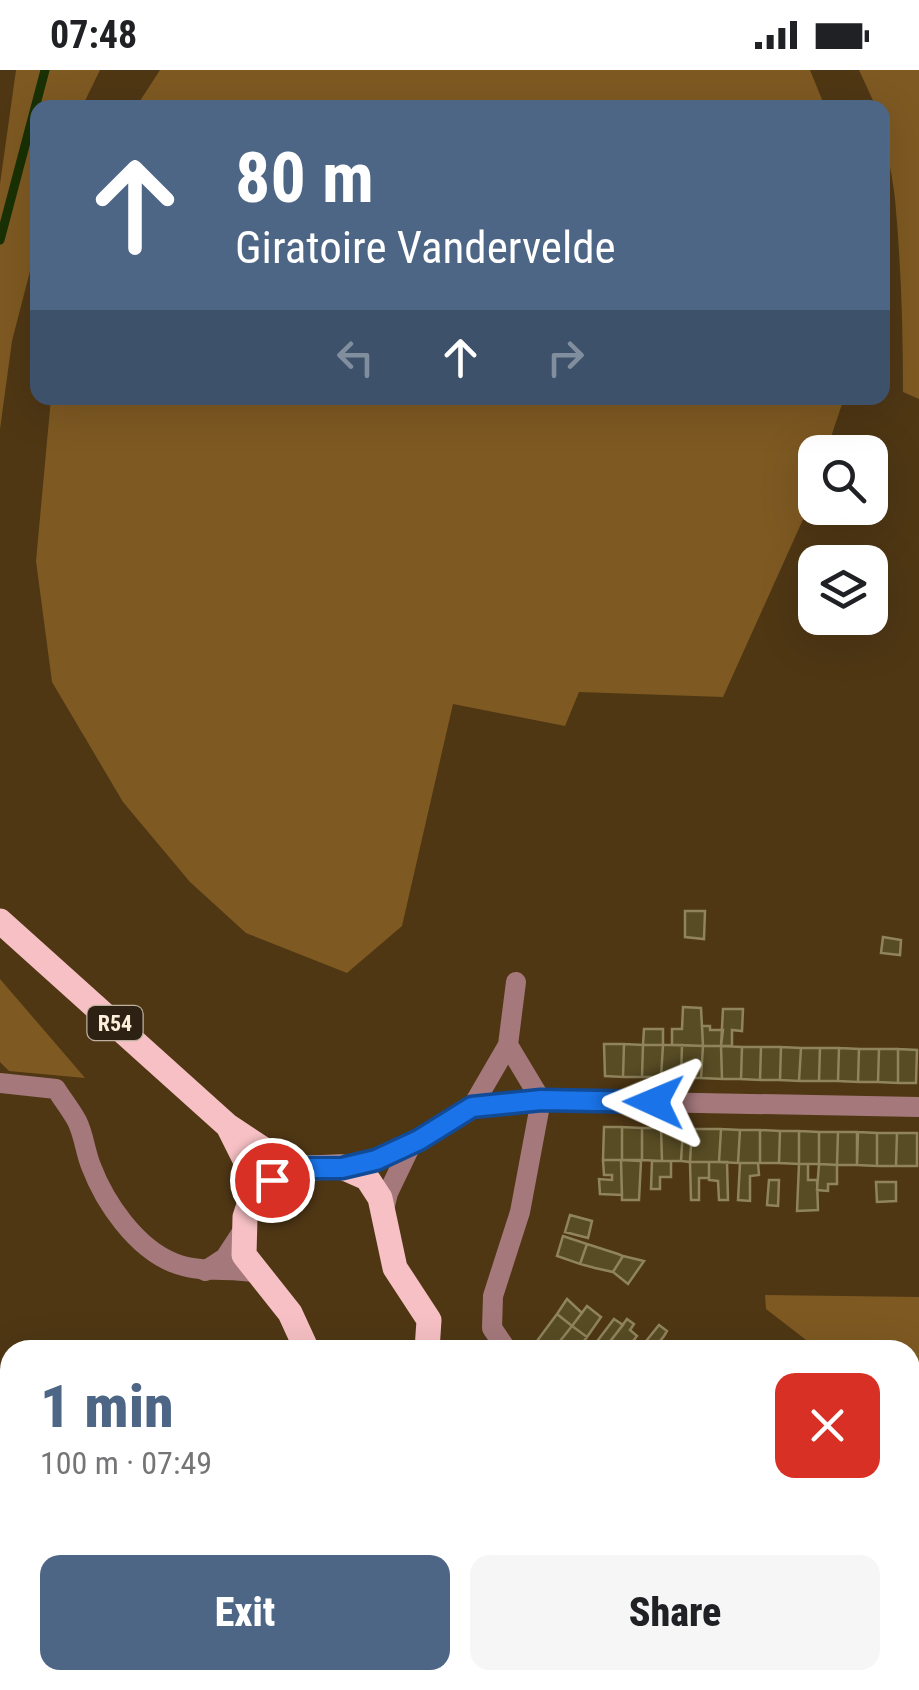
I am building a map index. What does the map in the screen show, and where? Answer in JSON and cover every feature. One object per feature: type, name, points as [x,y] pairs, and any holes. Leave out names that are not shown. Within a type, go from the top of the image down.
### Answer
[{"type":"main road","name":"R54","points":[[0,922],[228,1126],[274,1157],[302,1168],[342,1168]]},
{"type":"main road","name":"R54","points":[[228,1126],[250,1170],[255,1199]]},
{"type":"main road","points":[[302,1168],[272,1180],[255,1199],[242,1232],[244,1256],[290,1313],[302,1340]]},
{"type":"main road","points":[[342,1168],[367,1178],[380,1198],[394,1268],[428,1320],[427,1340]]},
{"type":"street","points":[[472,1107],[508,1045],[516,982]]},
{"type":"street","points":[[500,1340],[492,1328],[493,1296],[520,1212],[541,1100],[508,1045]]},
{"type":"street","points":[[0,1083],[56,1089],[79,1124],[100,1186],[128,1228],[149,1250],[175,1263],[206,1270],[258,1273]]},
{"type":"street","points":[[342,1168],[376,1160],[472,1107],[541,1100],[919,1108]]},
{"type":"street","points":[[383,1214],[388,1192],[412,1143]]},
{"type":"street","points":[[206,1270],[224,1258],[242,1232]]},
{"type":"shaded area","points":[[16,70],[100,70],[85,100],[30,100],[30,271],[12,341],[0,429],[0,184]]},
{"type":"shaded area","points":[[160,70],[810,70],[822,100],[141,100]]},
{"type":"shaded area","points":[[859,70],[919,70],[919,399],[903,392],[890,100],[873,100]]},
{"type":"shaded area","points":[[50,405],[842,405],[832,435],[798,435],[800,525],[723,697],[579,692],[565,726],[453,704],[402,926],[347,973],[246,933],[190,882],[123,802],[52,682],[36,561]]},
{"type":"shaded area","points":[[0,979],[85,1078],[9,1071],[0,1062]]},
{"type":"shaded area","points":[[765,1295],[919,1297],[919,1340],[806,1340],[766,1309]]},
{"type":"building","points":[[685,911],[705,911],[704,939],[685,937]]},
{"type":"building","points":[[883,937],[901,940],[900,955],[881,953]]},
{"type":"building","points":[[683,1007],[701,1008],[703,1046],[672,1045],[672,1029],[682,1029]]},
{"type":"building","points":[[723,1009],[743,1009],[742,1031],[732,1030],[732,1046],[721,1046]]},
{"type":"building","points":[[702,1026],[723,1030],[721,1046],[703,1046]]},
{"type":"building","points":[[644,1029],[663,1029],[663,1045],[643,1045]]},
{"type":"building","points":[[604,1044],[624,1044],[623,1077],[605,1076]]},
{"type":"building","points":[[624,1044],[643,1045],[642,1077],[623,1077]]},
{"type":"building","points":[[643,1045],[663,1045],[661,1077],[642,1077]]},
{"type":"building","points":[[663,1045],[682,1045],[681,1078],[661,1077]]},
{"type":"building","points":[[682,1045],[703,1046],[701,1078],[681,1078]]},
{"type":"building","points":[[703,1046],[721,1046],[722,1079],[701,1078]]},
{"type":"building","points":[[721,1046],[742,1047],[741,1079],[722,1079]]},
{"type":"building","points":[[742,1047],[761,1047],[760,1080],[741,1079]]},
{"type":"building","points":[[761,1047],[781,1047],[780,1080],[760,1080]]},
{"type":"building","points":[[781,1047],[801,1048],[799,1081],[780,1080]]},
{"type":"building","points":[[801,1048],[820,1048],[819,1081],[799,1081]]},
{"type":"building","points":[[820,1048],[839,1048],[838,1081],[819,1081]]},
{"type":"building","points":[[839,1048],[859,1049],[858,1082],[838,1081]]},
{"type":"building","points":[[859,1049],[879,1049],[878,1082],[858,1082]]},
{"type":"building","points":[[879,1049],[898,1049],[898,1083],[878,1082]]},
{"type":"building","points":[[898,1049],[917,1050],[916,1083],[898,1083]]},
{"type":"building","points":[[604,1127],[622,1127],[622,1160],[603,1160]]},
{"type":"building","points":[[622,1127],[642,1128],[642,1160],[622,1160]]},
{"type":"building","points":[[642,1128],[661,1128],[662,1161],[642,1160]]},
{"type":"building","points":[[661,1128],[683,1129],[681,1161],[662,1161]]},
{"type":"building","points":[[683,1129],[692,1129],[690,1162],[681,1161]]},
{"type":"building","points":[[692,1129],[721,1129],[719,1162],[690,1162]]},
{"type":"building","points":[[721,1129],[740,1130],[738,1163],[719,1162]]},
{"type":"building","points":[[740,1130],[760,1130],[760,1163],[738,1163]]},
{"type":"building","points":[[760,1130],[780,1131],[779,1163],[760,1163]]},
{"type":"building","points":[[780,1131],[799,1131],[799,1164],[779,1163]]},
{"type":"building","points":[[799,1131],[819,1132],[819,1164],[799,1164]]},
{"type":"building","points":[[819,1132],[838,1132],[837,1165],[819,1164]]},
{"type":"building","points":[[838,1132],[857,1132],[857,1165],[837,1165]]},
{"type":"building","points":[[858,1132],[877,1133],[877,1166],[857,1165]]},
{"type":"building","points":[[877,1133],[897,1133],[896,1166],[877,1166]]},
{"type":"building","points":[[897,1133],[917,1133],[917,1166],[896,1166]]},
{"type":"building","points":[[603,1160],[621,1160],[622,1195],[600,1194],[599,1179],[612,1180],[612,1175],[604,1175]]},
{"type":"building","points":[[621,1160],[641,1161],[639,1200],[622,1200]]},
{"type":"building","points":[[652,1161],[671,1161],[671,1177],[660,1177],[660,1189],[651,1189]]},
{"type":"building","points":[[690,1162],[709,1162],[709,1178],[699,1178],[699,1200],[691,1200]]},
{"type":"building","points":[[709,1162],[727,1162],[728,1200],[719,1200],[718,1181],[709,1180]]},
{"type":"building","points":[[740,1163],[758,1163],[759,1175],[750,1176],[750,1201],[738,1200]]},
{"type":"building","points":[[799,1164],[808,1164],[808,1180],[817,1180],[818,1210],[797,1211]]},
{"type":"building","points":[[819,1164],[837,1165],[837,1184],[828,1184],[828,1191],[817,1190]]},
{"type":"building","points":[[769,1180],[779,1180],[778,1206],[767,1205]]},
{"type":"building","points":[[876,1182],[896,1182],[896,1201],[877,1202]]},
{"type":"building","points":[[570,1215],[592,1221],[588,1238],[565,1232]]},
{"type":"building","points":[[563,1236],[587,1244],[580,1264],[557,1256]]},
{"type":"building","points":[[587,1244],[623,1256],[613,1272],[580,1264]]},
{"type":"building","points":[[623,1256],[644,1261],[628,1284],[613,1272]]},
{"type":"building","points":[[567,1299],[582,1313],[572,1326],[557,1314]]},
{"type":"building","points":[[587,1306],[601,1317],[587,1337],[572,1326]]},
{"type":"building","points":[[557,1314],[572,1326],[561,1340],[538,1340]]},
{"type":"building","points":[[614,1319],[623,1325],[611,1340],[598,1340]]},
{"type":"building","points":[[627,1319],[634,1324],[630,1330],[637,1336],[634,1340],[611,1340]]},
{"type":"building","points":[[659,1325],[667,1331],[660,1340],[647,1340]]},
{"type":"building","points":[[572,1326],[587,1337],[585,1340],[561,1340]]},
{"type":"waterway","points":[[37,100],[45,70]]},
{"type":"waterway","points":[[0,240],[30,127]]},
{"type":"route","points":[[272,1180],[302,1168],[342,1168],[376,1160],[419,1140],[472,1107],[541,1100],[654,1102]]}]
